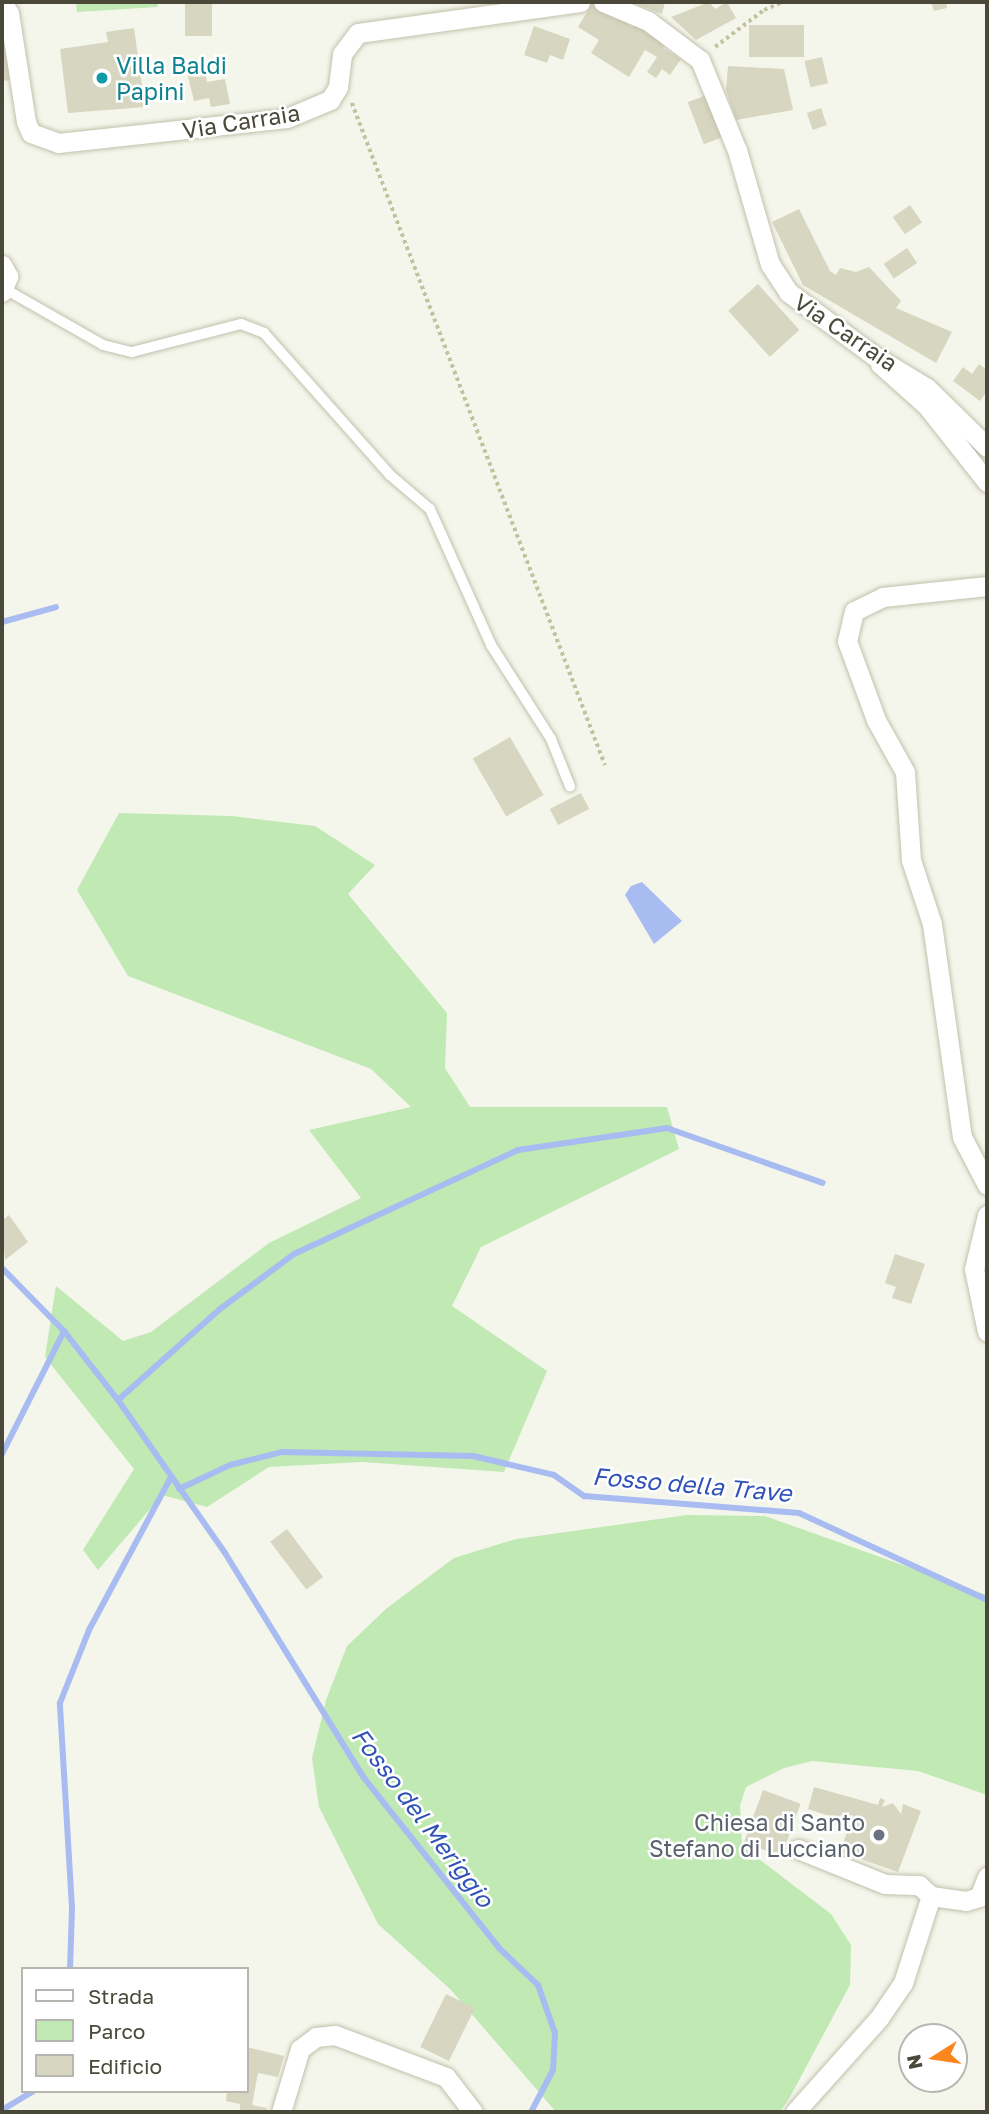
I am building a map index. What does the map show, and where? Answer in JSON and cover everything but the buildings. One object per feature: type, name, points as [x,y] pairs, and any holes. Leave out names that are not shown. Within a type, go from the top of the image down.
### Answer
[{"type":"street","name":"Via Carraia","points":[[2,2],[9,13],[26,122],[31,133],[42,140],[82,143],[287,118],[330,100],[338,87]]},
{"type":"street","points":[[338,87],[342,54],[358,33],[580,2]]},
{"type":"street","name":"Via Carraia","points":[[603,2],[648,21],[700,60],[712,79],[737,150],[770,264],[788,292],[873,355],[928,388],[987,447]]},
{"type":"street","points":[[2,265],[8,276],[4,290]]},
{"type":"street","points":[[873,355],[892,378],[927,406],[987,482]]},
{"type":"street","points":[[987,586],[883,597],[854,611],[847,641],[876,720],[905,772],[911,860],[932,924],[962,1137],[987,1185]]},
{"type":"street","points":[[987,1215],[974,1269],[987,1332]]},
{"type":"street","points":[[798,1849],[885,1884],[919,1885],[931,1896],[965,1901],[983,1898],[987,1877]]},
{"type":"street","points":[[795,2112],[879,2018],[904,1983],[931,1896]]},
{"type":"street","points":[[281,2112],[300,2049],[316,2037],[335,2035],[446,2077],[473,2112]]},
{"type":"lane","points":[[4,290],[103,345],[132,352],[241,324],[264,333],[390,475],[430,509],[491,645],[551,739],[570,786]]},
{"type":"path","points":[[700,60],[764,10],[783,2]]},
{"type":"path","points":[[338,87],[355,111],[605,765]]},
{"type":"green space","points":[[76,2],[157,2],[158,7],[77,12]]},
{"type":"green space","points":[[119,813],[232,816],[315,826],[375,865],[348,894],[447,1013],[445,1068],[470,1107],[667,1107],[679,1149],[481,1247],[452,1306],[547,1371],[504,1472],[362,1462],[269,1467],[207,1507],[162,1495],[98,1570],[83,1550],[134,1469],[45,1357],[56,1286],[123,1341],[151,1332],[269,1243],[361,1198],[309,1130],[411,1107],[371,1069],[128,976],[77,890]]},
{"type":"green space","points":[[687,1515],[765,1516],[987,1595],[987,1795],[918,1771],[812,1761],[784,1768],[746,1787],[740,1805],[742,1846],[831,1914],[851,1945],[850,1985],[790,2097],[780,2112],[556,2112],[451,1990],[378,1924],[319,1807],[312,1758],[326,1700],[347,1646],[387,1608],[454,1558],[516,1539]]},
{"type":"water","points":[[642,882],[682,921],[654,944],[625,895],[631,886]]},
{"type":"waterway","points":[[2,622],[56,607]]},
{"type":"waterway","points":[[118,1400],[220,1309],[294,1254],[518,1150],[667,1128],[823,1183]]},
{"type":"waterway","name":"Fosso del Meriggio","points":[[2,1268],[64,1331],[118,1400],[225,1553],[364,1778],[499,1948],[538,1985],[555,2033],[553,2070],[531,2112]]},
{"type":"waterway","points":[[2,1454],[64,1331]]},
{"type":"waterway","name":"Fosso della Trave","points":[[179,1489],[230,1465],[282,1452],[473,1456],[554,1475],[584,1496],[799,1513],[987,1600]]},
{"type":"waterway","points":[[70,1967],[72,1908],[60,1703],[89,1630],[171,1477]]},
{"type":"waterway","points":[[2,2110],[31,2093]]},
{"type":"place","name":"Villa Baldi Papini","points":[[102,78]]},
{"type":"place","name":"Chiesa di Santo Stefano di Lucciano","points":[[879,1835]]}]
